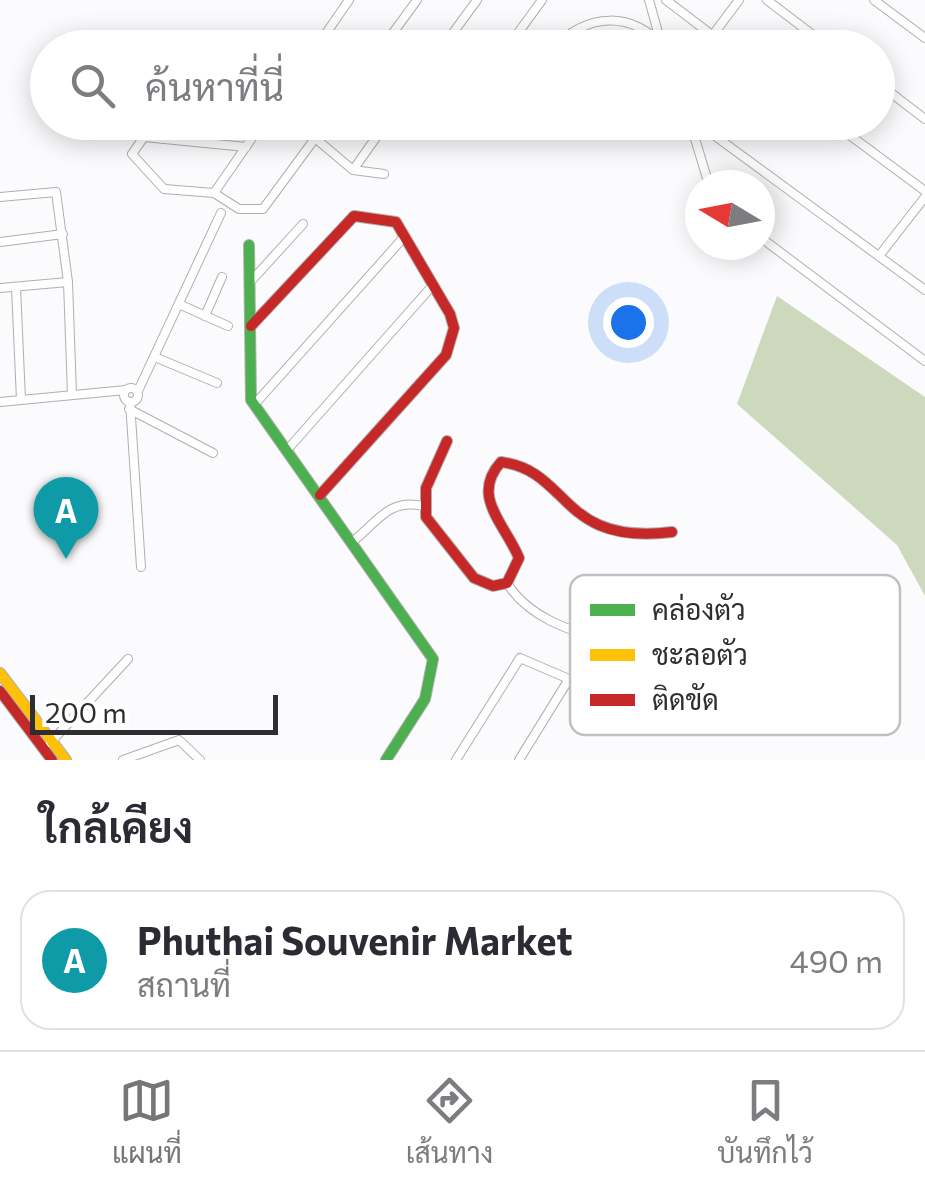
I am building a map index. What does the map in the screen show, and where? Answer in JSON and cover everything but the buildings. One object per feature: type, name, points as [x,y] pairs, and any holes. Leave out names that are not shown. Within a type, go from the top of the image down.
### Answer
[{"type":"street","points":[[328,30],[349,0]]},
{"type":"street","points":[[395,30],[416,0]]},
{"type":"street","points":[[455,30],[477,0]]},
{"type":"street","points":[[520,30],[542,0]]},
{"type":"street","points":[[649,0],[658,30]]},
{"type":"street","points":[[666,0],[705,30]]},
{"type":"street","points":[[716,30],[738,0]]},
{"type":"street","points":[[767,0],[806,30]]},
{"type":"street","points":[[874,0],[925,38]]},
{"type":"street","points":[[574,30],[611,19],[641,30]]},
{"type":"street","points":[[895,96],[925,119]]},
{"type":"street","points":[[142,140],[132,154],[164,189],[214,193],[239,209],[263,209],[314,140]]},
{"type":"street","points":[[167,140],[246,147]]},
{"type":"street","points":[[214,193],[251,140]]},
{"type":"street","points":[[317,140],[353,170],[384,174]]},
{"type":"street","points":[[353,170],[374,140]]},
{"type":"street","points":[[698,140],[705,170]]},
{"type":"street","points":[[718,140],[925,290]]},
{"type":"street","points":[[855,140],[925,194],[879,256]]},
{"type":"street","points":[[0,198],[56,192],[68,282],[72,395]]},
{"type":"street","points":[[129,405],[137,399],[157,358],[221,213]]},
{"type":"street","points":[[251,326],[348,219],[396,222],[454,328],[446,354],[320,495]]},
{"type":"street","points":[[253,279],[303,224]]},
{"type":"street","points":[[0,242],[63,234]]},
{"type":"street","points":[[254,405],[405,236]]},
{"type":"street","points":[[249,246],[253,279],[248,393],[433,658],[435,672],[428,690],[386,760]]},
{"type":"street","points":[[775,249],[925,361]]},
{"type":"street","points":[[205,316],[222,276]]},
{"type":"street","points":[[0,288],[68,282]]},
{"type":"street","points":[[288,450],[434,286]]},
{"type":"street","points":[[16,287],[21,400]]},
{"type":"street","points":[[181,306],[228,326]]},
{"type":"street","points":[[157,358],[217,383]]},
{"type":"street","points":[[126,390],[142,567]]},
{"type":"street","points":[[0,402],[138,392]]},
{"type":"street","points":[[129,405],[213,454]]},
{"type":"street","points":[[447,442],[434,466],[423,506],[426,517],[474,578],[493,586],[507,582],[519,558],[487,504],[485,490],[501,462],[510,461],[530,472],[588,525],[626,537],[672,532]]},
{"type":"street","points":[[352,543],[392,506],[405,502],[423,506]]},
{"type":"street","points":[[507,582],[524,605],[570,627]]},
{"type":"street","points":[[47,745],[128,658]]},
{"type":"street","points":[[456,760],[520,658],[569,679],[519,760]]},
{"type":"street","points":[[0,673],[47,745],[52,760]]},
{"type":"street","points":[[0,691],[47,745],[66,760]]},
{"type":"street","points":[[123,760],[179,740],[200,760]]},
{"type":"green space","points":[[777,296],[925,397],[925,596],[897,545],[737,404]]},
{"type":"traffic: fast","points":[[249,245],[251,400],[433,659],[425,699],[386,760]]},
{"type":"traffic: slow","points":[[0,673],[66,760]]},
{"type":"traffic: jam","points":[[251,326],[354,216],[396,222],[450,314],[454,328],[446,355],[320,495]]},
{"type":"traffic: jam","points":[[447,441],[426,488],[426,517],[474,578],[493,586],[507,583],[519,558],[489,498],[492,474],[501,462],[524,468],[570,506],[607,528],[635,533],[672,532]]},
{"type":"traffic: jam","points":[[0,691],[52,760]]},
{"type":"place","name":"Phuthai Souvenir Market","points":[[66,559]]}]
